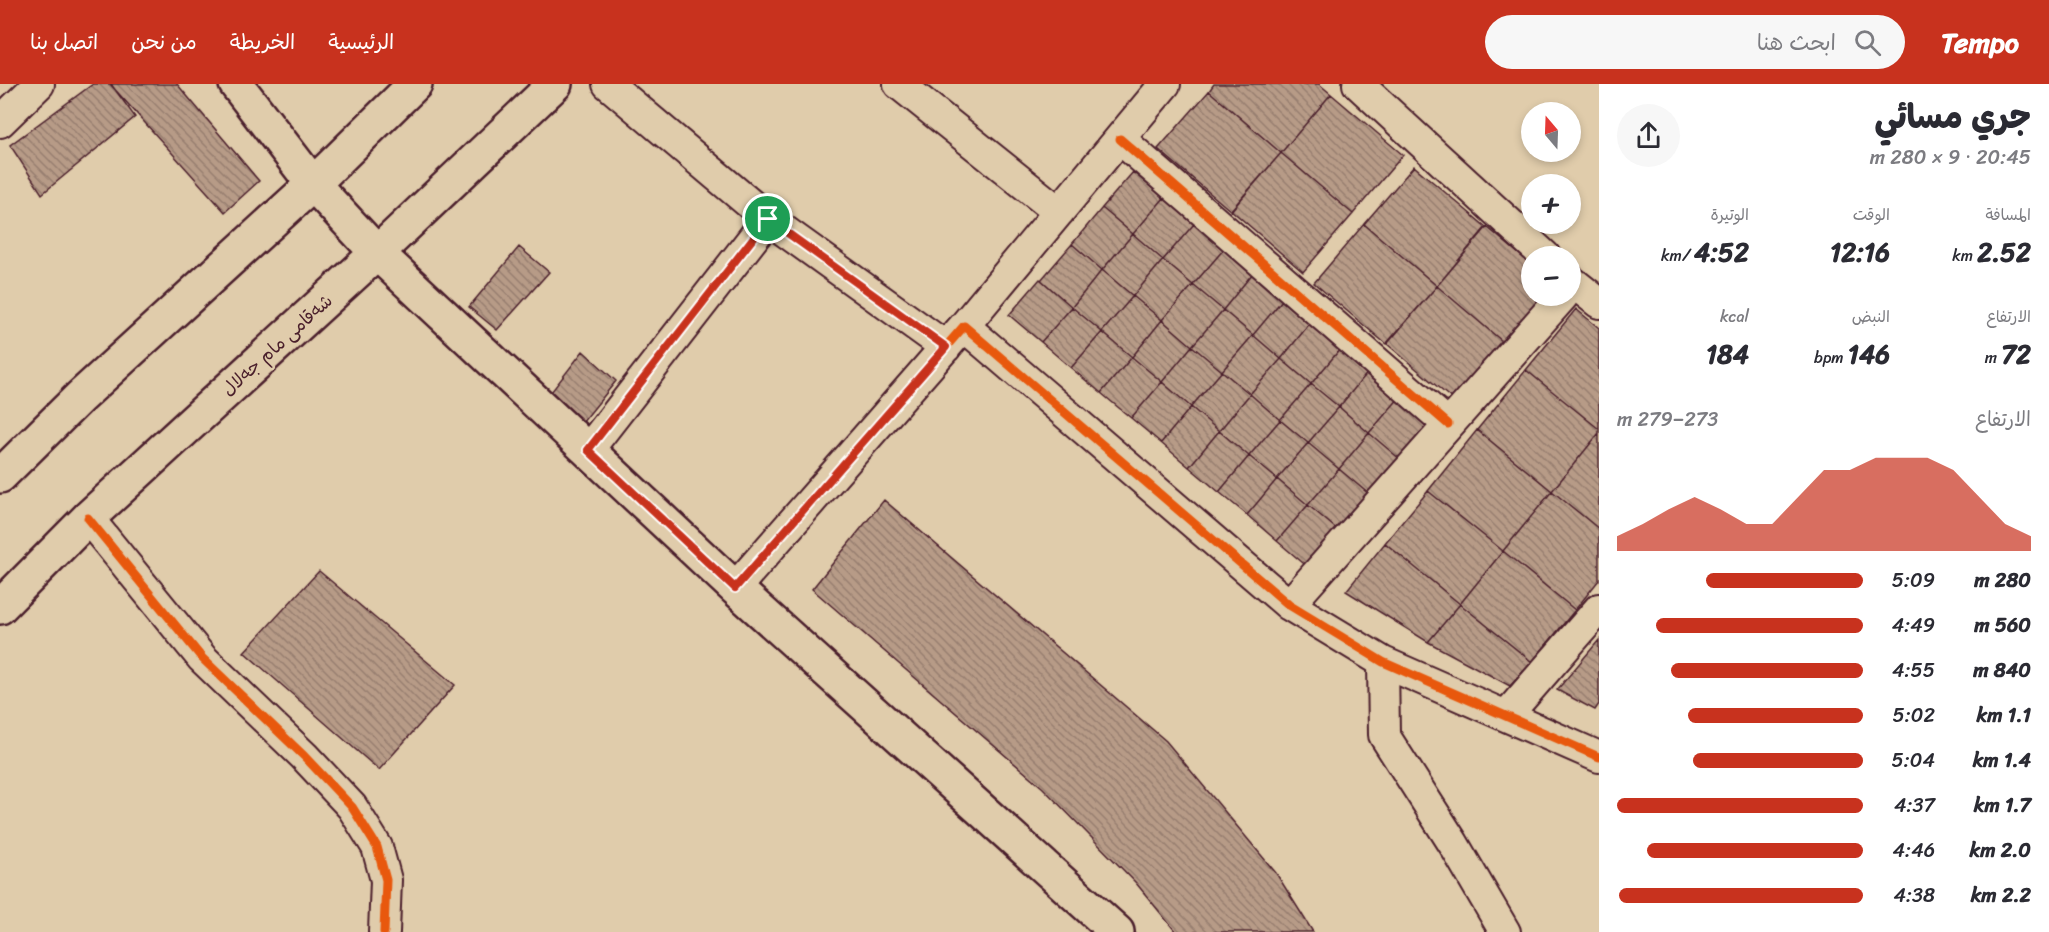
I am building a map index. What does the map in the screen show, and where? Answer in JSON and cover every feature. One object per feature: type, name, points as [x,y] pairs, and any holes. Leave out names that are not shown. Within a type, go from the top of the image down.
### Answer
[{"type":"main road","points":[[236,84],[313,184],[377,254],[735,588],[1117,932]]},
{"type":"main road","points":[[0,476],[80,398],[313,184],[415,84]]},
{"type":"main road","name":"شەقامی مام جەلال","points":[[0,607],[88,518],[377,254],[555,84]]},
{"type":"street","points":[[0,122],[39,84]]},
{"type":"street","points":[[608,84],[768,219],[955,337],[1289,605],[1383,662],[1599,757]]},
{"type":"street","points":[[898,84],[1059,212]]},
{"type":"street","points":[[735,588],[955,337],[1165,84]]},
{"type":"street","points":[[1358,84],[1534,246]]},
{"type":"street","points":[[1120,139],[1448,424]]},
{"type":"street","points":[[588,450],[768,219]]},
{"type":"street","points":[[1581,292],[1599,303]]},
{"type":"street","points":[[1289,605],[1552,306]]},
{"type":"street","points":[[88,518],[202,658],[304,756],[352,807],[377,847],[386,880],[384,932]]},
{"type":"street","points":[[1506,716],[1599,609]]},
{"type":"street","points":[[1383,662],[1384,735],[1453,843],[1505,932]]},
{"type":"building","points":[[93,84],[111,84],[135,117],[42,194],[10,145]]},
{"type":"building","points":[[110,84],[177,84],[259,181],[225,212]]},
{"type":"building","points":[[1214,84],[1319,84],[1331,94],[1281,153],[1209,91]]},
{"type":"building","points":[[1209,91],[1281,153],[1231,211],[1158,149]]},
{"type":"building","points":[[1331,94],[1403,155],[1353,214],[1281,153]]},
{"type":"building","points":[[1281,153],[1353,214],[1303,272],[1231,210]]},
{"type":"building","points":[[1414,166],[1486,227],[1437,286],[1364,224]]},
{"type":"building","points":[[1133,172],[1164,198],[1133,234],[1102,208]]},
{"type":"building","points":[[1164,198],[1194,224],[1163,260],[1133,234]]},
{"type":"building","points":[[1102,208],[1133,234],[1102,270],[1072,244]]},
{"type":"building","points":[[1194,224],[1224,249],[1193,285],[1163,260]]},
{"type":"building","points":[[1364,224],[1437,286],[1386,344],[1314,283]]},
{"type":"building","points":[[1487,227],[1521,256],[1521,306],[1544,306],[1509,347],[1437,286]]},
{"type":"building","points":[[1133,234],[1163,260],[1133,296],[1102,270]]},
{"type":"building","points":[[1072,244],[1102,270],[1072,307],[1041,280]]},
{"type":"building","points":[[519,247],[549,272],[497,330],[469,307]]},
{"type":"building","points":[[1224,249],[1253,273],[1223,310],[1193,285]]},
{"type":"building","points":[[1163,260],[1193,285],[1162,320],[1133,296]]},
{"type":"building","points":[[1102,270],[1133,296],[1102,332],[1072,307]]},
{"type":"building","points":[[1253,273],[1283,299],[1253,335],[1223,310]]},
{"type":"building","points":[[1040,279],[1072,307],[1041,342],[1009,315]]},
{"type":"building","points":[[1193,285],[1223,310],[1192,346],[1162,320]]},
{"type":"building","points":[[1437,286],[1509,347],[1459,405],[1387,344]]},
{"type":"building","points":[[1133,296],[1162,320],[1132,357],[1102,332]]},
{"type":"building","points":[[1283,299],[1311,322],[1281,359],[1253,335]]},
{"type":"building","points":[[1072,307],[1102,332],[1071,368],[1041,342]]},
{"type":"building","points":[[1576,309],[1599,328],[1599,429],[1526,370]]},
{"type":"building","points":[[1223,310],[1253,335],[1222,371],[1192,346]]},
{"type":"building","points":[[1162,320],[1192,346],[1162,382],[1132,357]]},
{"type":"building","points":[[1311,322],[1341,348],[1311,384],[1281,359]]},
{"type":"building","points":[[1102,332],[1132,357],[1101,393],[1071,368]]},
{"type":"building","points":[[1253,335],[1281,359],[1250,394],[1222,371]]},
{"type":"building","points":[[1192,346],[1222,371],[1191,407],[1162,382]]},
{"type":"building","points":[[1341,348],[1369,371],[1339,407],[1311,384]]},
{"type":"building","points":[[583,351],[616,381],[582,423],[548,396]]},
{"type":"building","points":[[1132,357],[1162,382],[1131,418],[1101,393]]},
{"type":"building","points":[[1281,359],[1311,384],[1280,420],[1250,394]]},
{"type":"building","points":[[1526,370],[1599,429],[1599,433],[1552,491],[1477,430]]},
{"type":"building","points":[[1222,371],[1250,394],[1219,431],[1191,407]]},
{"type":"building","points":[[1369,371],[1400,397],[1369,433],[1339,407]]},
{"type":"building","points":[[1162,382],[1191,407],[1161,443],[1131,418]]},
{"type":"building","points":[[1311,384],[1339,407],[1308,443],[1280,420]]},
{"type":"building","points":[[1250,394],[1280,420],[1249,456],[1219,431]]},
{"type":"building","points":[[1400,397],[1432,424],[1401,460],[1369,433]]},
{"type":"building","points":[[1191,407],[1219,431],[1189,467],[1161,443]]},
{"type":"building","points":[[1339,407],[1369,433],[1339,469],[1308,443]]},
{"type":"building","points":[[1280,420],[1308,443],[1277,479],[1249,456]]},
{"type":"building","points":[[1477,430],[1552,491],[1503,551],[1428,491]]},
{"type":"building","points":[[1219,431],[1249,456],[1219,492],[1189,467]]},
{"type":"building","points":[[1369,433],[1401,460],[1370,495],[1339,469]]},
{"type":"building","points":[[1599,433],[1599,529],[1552,491]]},
{"type":"building","points":[[1308,443],[1339,469],[1308,505],[1277,479]]},
{"type":"building","points":[[1249,456],[1277,479],[1247,515],[1219,492]]},
{"type":"building","points":[[1339,469],[1370,495],[1340,532],[1308,505]]},
{"type":"building","points":[[1277,479],[1308,505],[1277,541],[1247,515]]},
{"type":"building","points":[[1428,491],[1503,551],[1460,604],[1385,543]]},
{"type":"building","points":[[1552,491],[1599,529],[1599,580],[1575,610],[1503,551]]},
{"type":"building","points":[[884,500],[1166,741],[1276,873],[1313,932],[1176,932],[1136,883],[1043,788],[812,589]]},
{"type":"building","points":[[1308,505],[1340,532],[1309,568],[1277,541]]},
{"type":"building","points":[[1385,543],[1460,604],[1428,642],[1346,591]]},
{"type":"building","points":[[1503,551],[1575,610],[1532,662],[1460,604]]},
{"type":"building","points":[[319,571],[455,685],[379,770],[244,652]]},
{"type":"building","points":[[1460,604],[1532,662],[1510,686],[1428,642]]},
{"type":"building","points":[[1599,640],[1599,704],[1595,710],[1557,690]]},
{"type":"cycle path","points":[[1120,139],[1448,424]]},
{"type":"cycle path","points":[[735,588],[964,326],[1289,605],[1383,662],[1599,757]]},
{"type":"cycle path","points":[[88,518],[202,658],[304,756],[352,807],[377,847],[386,880],[384,932]]},
{"type":"route","points":[[768,219],[946,347],[735,588],[588,450],[768,219]]}]
